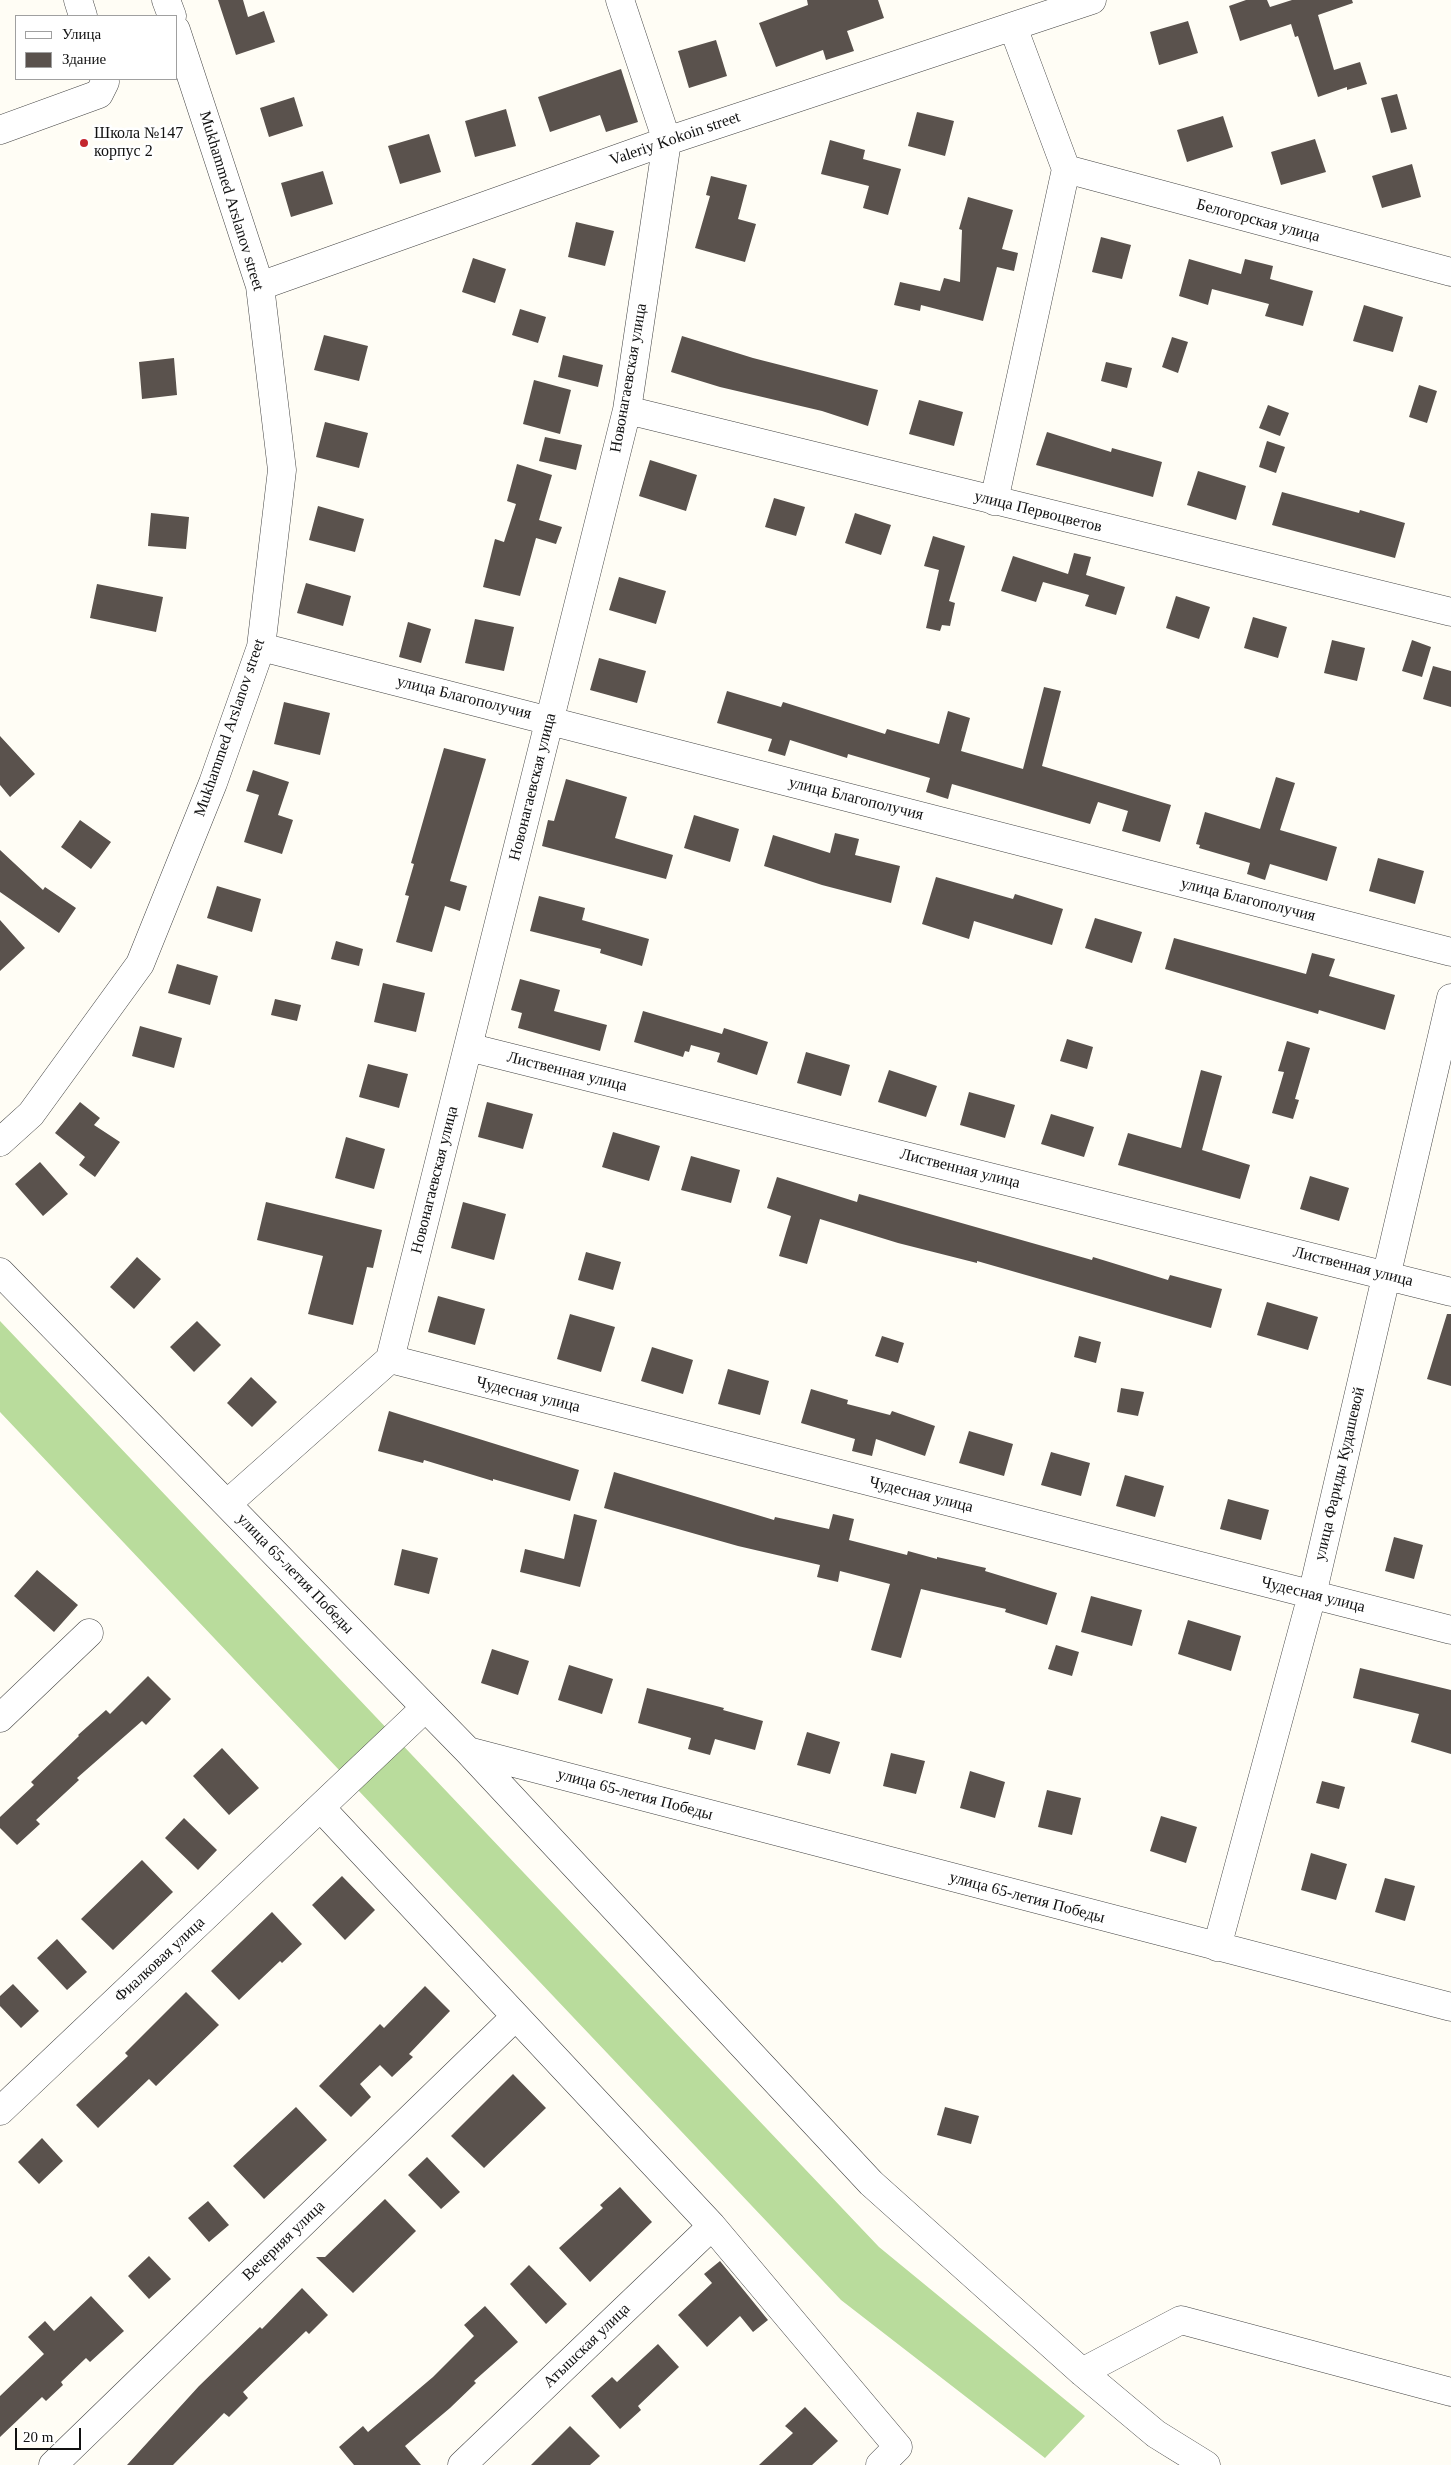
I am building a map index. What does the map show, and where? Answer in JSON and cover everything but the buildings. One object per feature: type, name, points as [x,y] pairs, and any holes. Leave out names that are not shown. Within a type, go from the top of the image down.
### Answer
[{"type":"street","points":[[78,0],[84,15]]},
{"type":"street","points":[[166,0],[172,15]]},
{"type":"street","name":"Новонагаевская улица","points":[[390,1359],[626,410],[667,140],[620,0]]},
{"type":"street","name":"Valeriy Kokoin street","points":[[260,286],[667,140],[1092,0]]},
{"type":"street","points":[[994,501],[1066,169],[1013,26]]},
{"type":"street","name":"Mukhammed Arslanov street","points":[[0,1142],[31,1114],[140,964],[213,783],[261,647],[282,470],[260,286],[178,36]]},
{"type":"street","points":[[0,130],[99,94],[104,80]]},
{"type":"street","name":"Белогорская улица","points":[[1066,169],[1451,272]]},
{"type":"street","name":"улица Первоцветов","points":[[626,410],[1451,612]]},
{"type":"street","name":"улица Благополучия","points":[[261,647],[1451,952]]},
{"type":"street","name":"улица Фариды Кудашевой","points":[[1217,1948],[1312,1595],[1451,998]]},
{"type":"street","name":"Лиственная улица","points":[[468,1047],[1451,1292]]},
{"type":"street","name":"улица 65-летия Победы","points":[[0,1272],[468,1751],[1217,1948],[1451,2007]]},
{"type":"street","points":[[227,1504],[390,1359]]},
{"type":"street","name":"Чудесная улица","points":[[390,1359],[1451,1630]]},
{"type":"street","points":[[0,1718],[89,1633]]},
{"type":"street","name":"Фиалковая улица","points":[[0,2111],[425,1708]]},
{"type":"street","points":[[468,1751],[871,2183],[1082,2372],[1156,2434],[1206,2465]]},
{"type":"street","points":[[321,1808],[514,2018],[712,2226],[898,2447],[880,2465]]},
{"type":"street","name":"Вечерняя улица","points":[[53,2465],[514,2018]]},
{"type":"street","name":"Атышская улица","points":[[462,2465],[712,2226]]},
{"type":"street","points":[[1082,2372],[1181,2320],[1451,2392]]},
{"type":"green space","points":[[0,1321],[879,2247],[1085,2416],[1045,2458],[841,2300],[0,1412]]},
{"type":"place","name":"Школа №147 корпус 2","points":[[84,143]]}]
